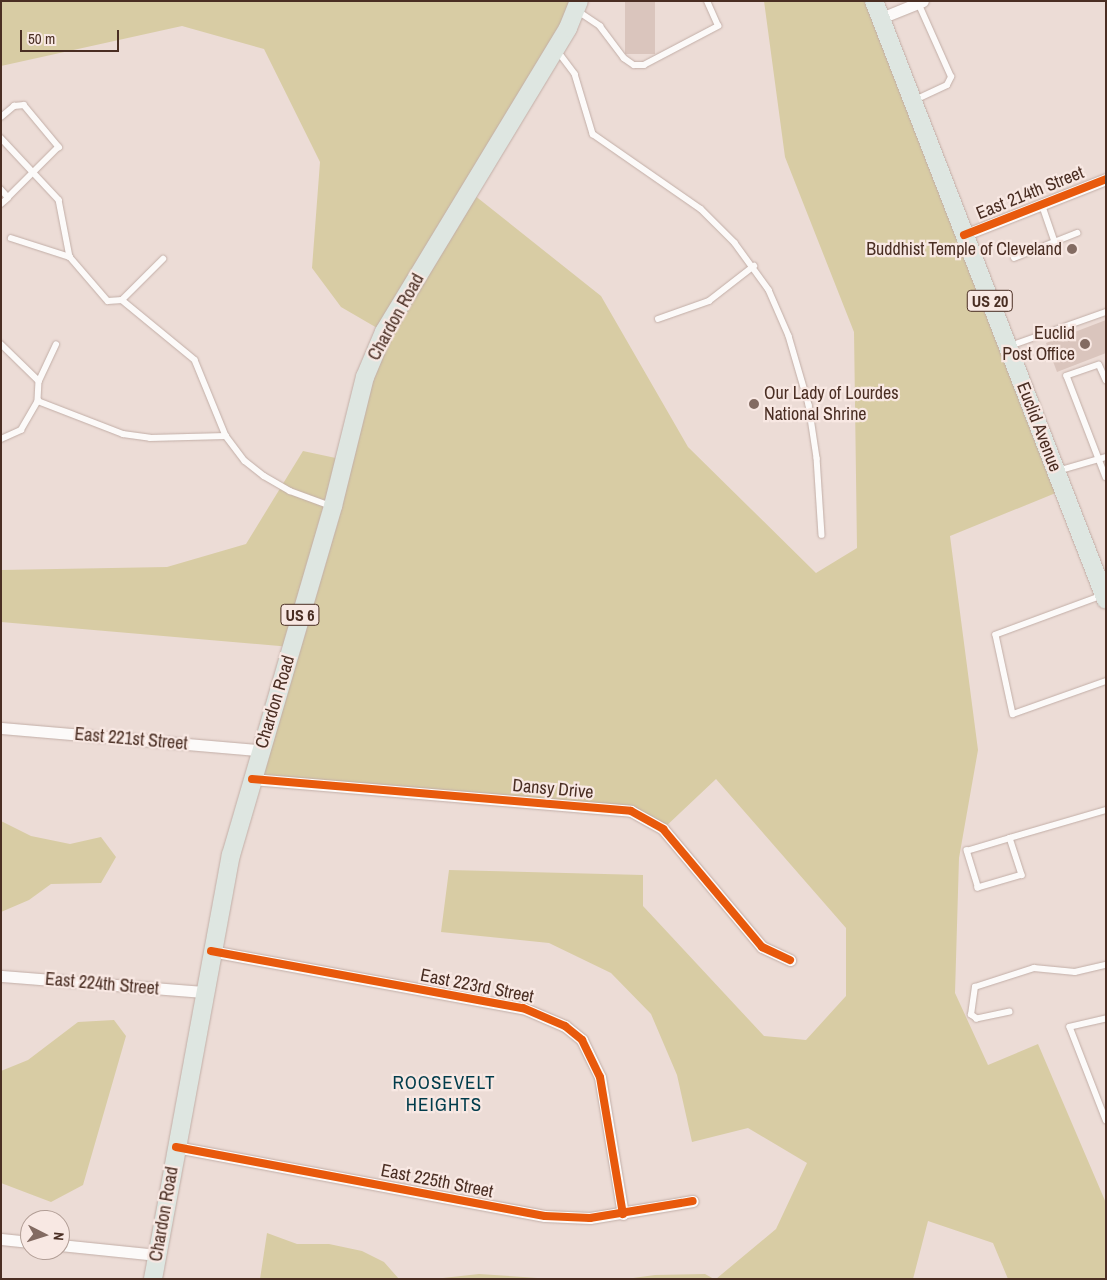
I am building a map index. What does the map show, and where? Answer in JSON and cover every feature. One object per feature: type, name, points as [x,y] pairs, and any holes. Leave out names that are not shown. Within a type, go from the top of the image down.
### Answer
[{"type":"main road","name":"Euclid Avenue","points":[[874,1],[1104,592]]},
{"type":"main road","name":"Chardon Road","points":[[153,1279],[211,951],[252,779],[333,506],[372,357],[555,49],[578,6]]},
{"type":"street","points":[[881,18],[921,2]]},
{"type":"street","name":"East 214th Street","points":[[964,235],[1106,179]]},
{"type":"street","name":"East 221st Street","points":[[1,728],[260,750]]},
{"type":"street","name":"Dansy Drive","points":[[252,779],[631,811],[663,829],[762,947],[790,960]]},
{"type":"street","name":"East 223rd Street","points":[[211,951],[524,1008],[565,1026],[582,1040],[600,1077],[623,1214]]},
{"type":"street","name":"East 224th Street","points":[[1,976],[204,992]]},
{"type":"street","name":"East 225th Street","points":[[176,1147],[545,1216],[590,1218],[693,1201]]},
{"type":"street","points":[[1,1239],[20,1241]]},
{"type":"street","points":[[70,1246],[157,1255]]},
{"type":"lane","points":[[578,6],[600,26],[624,58],[634,65],[644,65],[718,26],[707,1]]},
{"type":"lane","points":[[913,101],[948,85],[951,77],[921,2]]},
{"type":"lane","points":[[555,49],[575,74],[593,134],[612,151],[685,196],[754,266],[776,302],[809,405],[817,458],[822,535]]},
{"type":"lane","points":[[1,117],[14,106],[24,105],[57,143],[57,151],[1,204]]},
{"type":"lane","points":[[1,138],[35,173],[63,210],[70,258]]},
{"type":"lane","points":[[1,190],[8,198]]},
{"type":"lane","points":[[1042,204],[1055,241]]},
{"type":"lane","points":[[1014,258],[1077,233]]},
{"type":"lane","points":[[11,238],[70,258],[108,301],[122,300],[163,258]]},
{"type":"lane","points":[[658,319],[709,301],[754,266]]},
{"type":"lane","points":[[122,300],[195,360],[226,436],[245,461],[264,476],[290,491],[333,506]]},
{"type":"lane","points":[[1008,347],[1106,312]]},
{"type":"lane","points":[[1,344],[39,380]]},
{"type":"lane","points":[[1,438],[21,430],[38,402],[39,380],[56,345]]},
{"type":"lane","points":[[1106,381],[1099,365],[1067,376],[1103,458],[1106,477]]},
{"type":"lane","points":[[38,402],[123,434],[150,438],[226,436]]},
{"type":"lane","points":[[1056,471],[1103,458]]},
{"type":"lane","points":[[1104,592],[996,635],[1013,714],[1106,681]]},
{"type":"lane","points":[[1010,838],[1022,875],[978,888],[967,850],[1106,810]]},
{"type":"lane","points":[[1010,1012],[977,1019],[971,1015],[975,987],[1034,968],[1075,972],[1106,965]]},
{"type":"lane","points":[[1106,1019],[1070,1027],[1106,1120]]},
{"type":"shaded area","points":[[1,1],[579,1],[469,191],[601,296],[688,447],[816,573],[857,548],[854,332],[785,157],[764,1],[874,1],[1063,490],[950,536],[978,750],[959,858],[955,993],[988,1065],[1038,1044],[1106,1203],[1106,1279],[1008,1279],[993,1243],[928,1221],[913,1279],[716,1279],[776,1229],[807,1163],[748,1128],[692,1142],[677,1075],[651,1014],[611,973],[549,943],[441,932],[449,870],[643,875],[643,906],[764,1036],[806,1040],[846,996],[846,928],[716,779],[663,829],[631,811],[252,779],[291,647],[1,622],[1,570],[167,567],[246,544],[303,451],[345,460],[384,332],[341,307],[312,268],[320,162],[264,49],[182,26],[1,66]]},
{"type":"shaded area","points":[[1,821],[31,836],[70,844],[101,837],[116,857],[101,883],[51,884],[29,900],[1,912]]},
{"type":"shaded area","points":[[114,1020],[126,1036],[83,1185],[51,1202],[1,1183],[1,1071],[28,1060],[78,1022]]},
{"type":"shaded area","points":[[267,1233],[297,1244],[329,1244],[362,1251],[384,1262],[399,1279],[260,1279]]},
{"type":"shaded area","points":[[479,1274],[552,1279],[434,1279]]},
{"type":"shaded area","points":[[705,1274],[714,1279],[626,1279],[655,1275]]},
{"type":"building","points":[[625,1],[655,1],[655,54],[625,54]]},
{"type":"building","points":[[1106,320],[1106,353],[1057,372],[1046,343]]},
{"type":"cycle path","points":[[964,235],[1106,179]]},
{"type":"cycle path","points":[[252,779],[631,811],[663,829],[762,947],[790,960]]},
{"type":"cycle path","points":[[211,951],[523,1008],[565,1026],[582,1040],[600,1077],[623,1214]]},
{"type":"cycle path","points":[[176,1147],[545,1216],[590,1218],[693,1201]]},
{"type":"place","name":"Buddhist Temple of Cleveland","points":[[1072,249]]},
{"type":"place","name":"Euclid Post Office","points":[[1085,344]]},
{"type":"place","name":"Our Lady of Lourdes National Shrine","points":[[754,404]]},
{"type":"district","name":"ROOSEVELT HEIGHTS","points":[[444,1094]]}]
